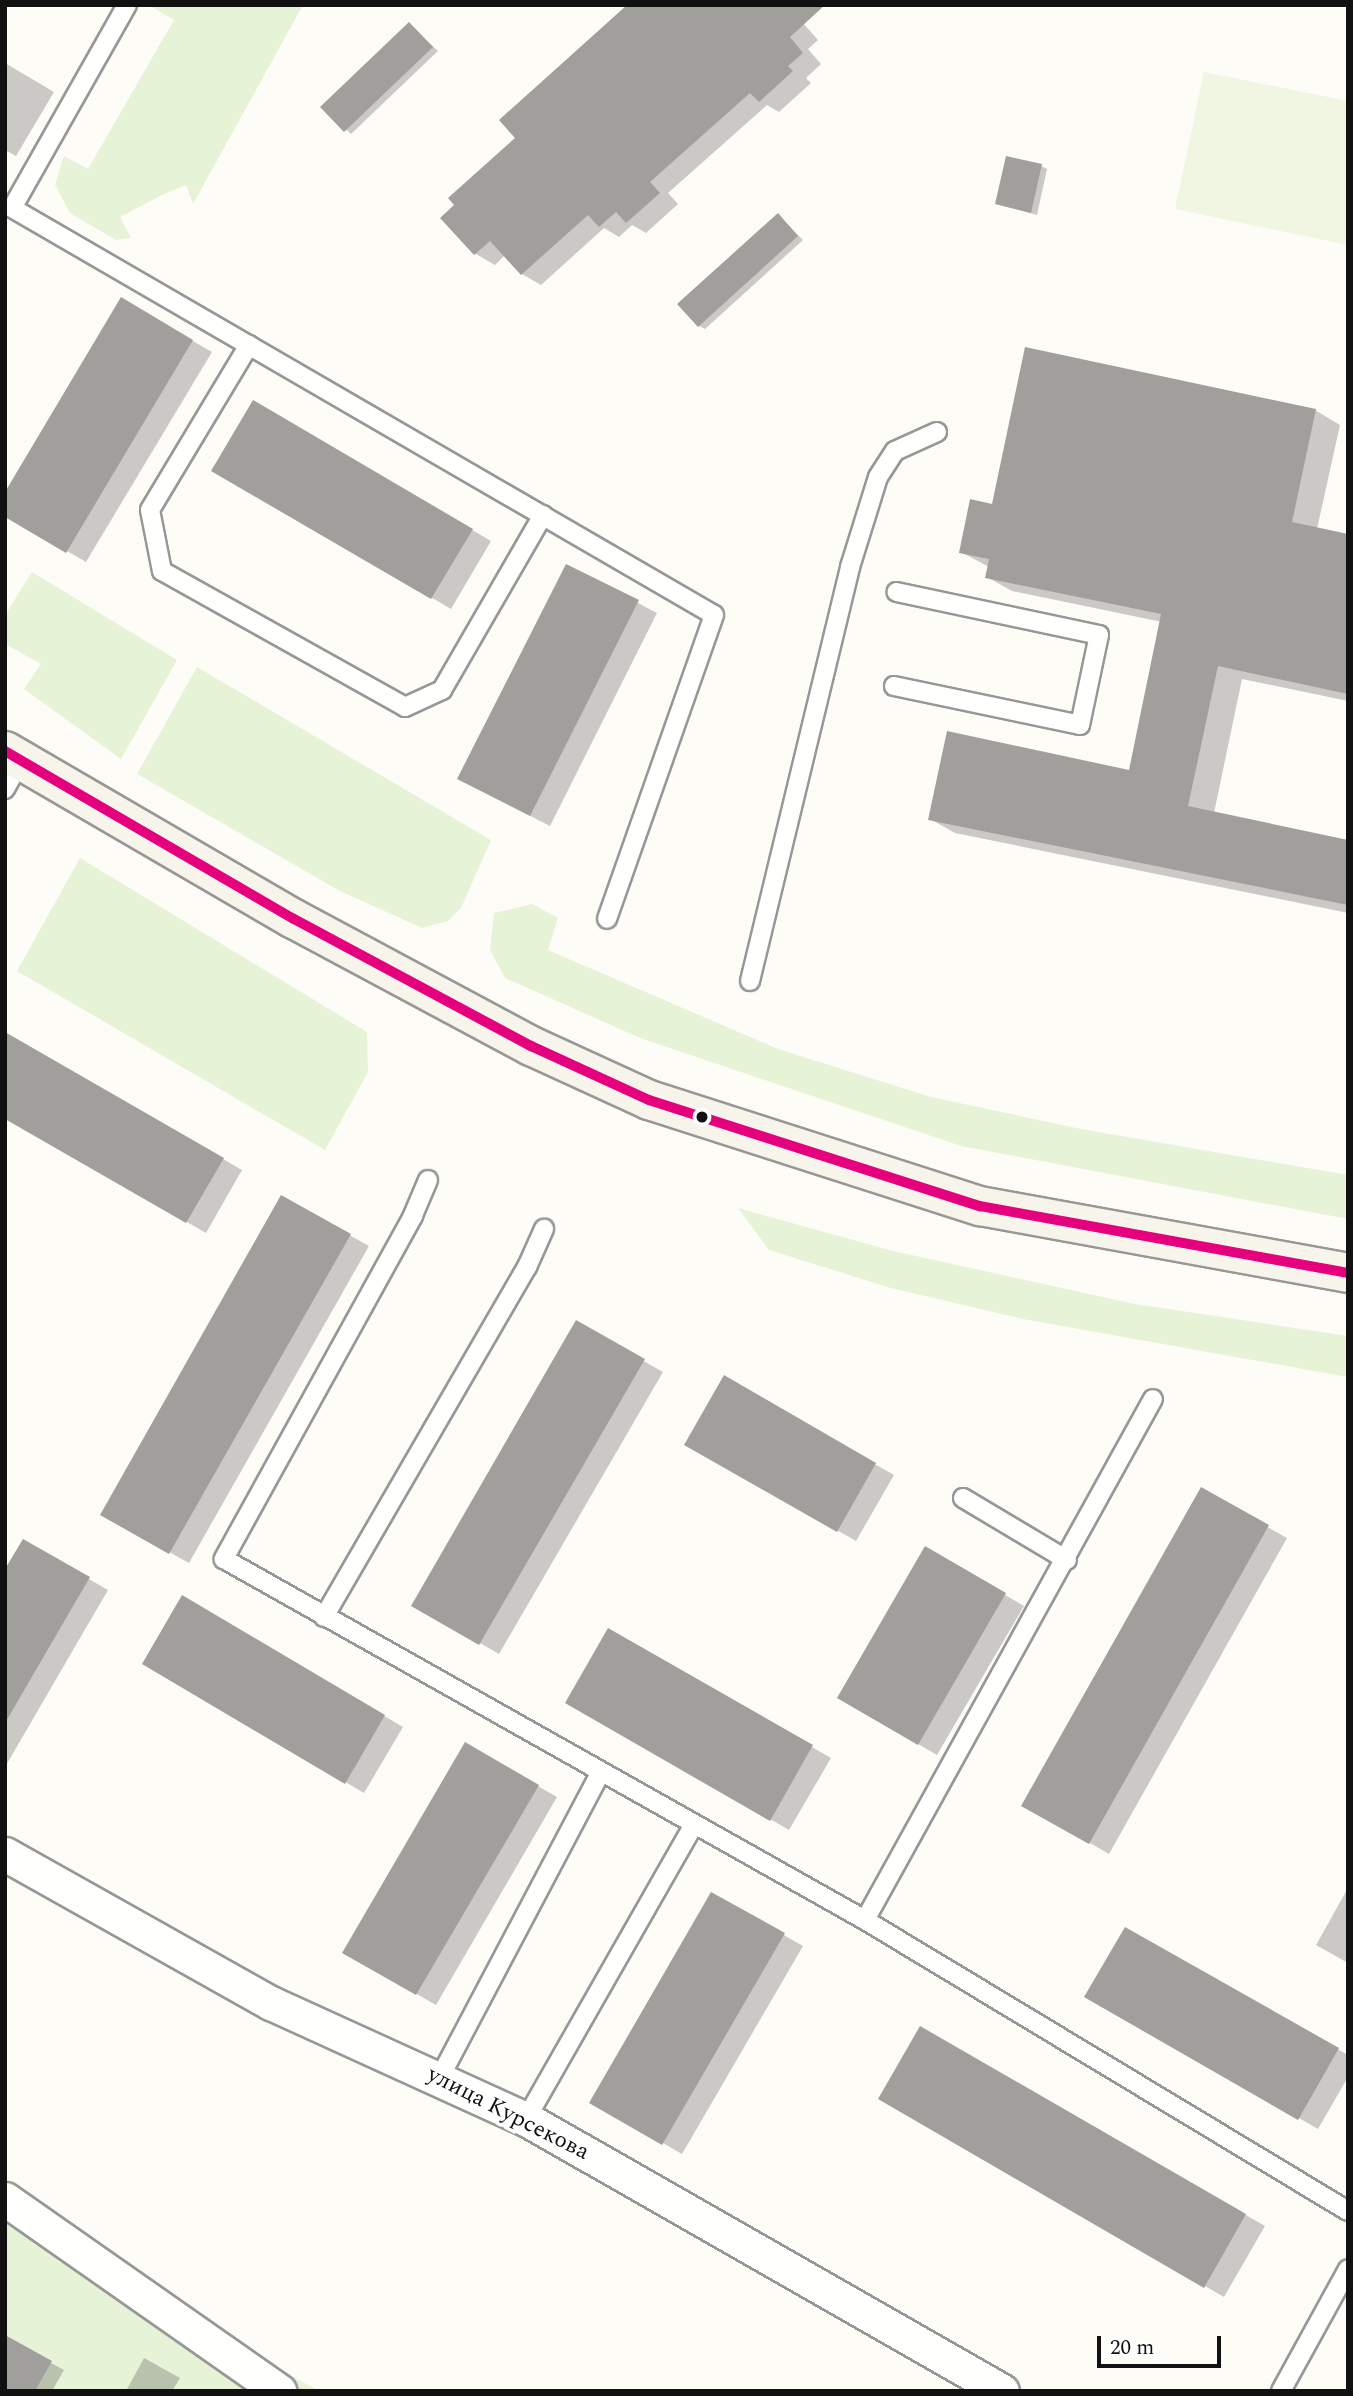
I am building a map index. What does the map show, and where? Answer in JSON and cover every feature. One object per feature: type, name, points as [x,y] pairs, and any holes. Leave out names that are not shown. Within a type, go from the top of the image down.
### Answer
[{"type":"street","points":[[11,766],[531,1046],[649,1100],[979,1206],[1348,1273]]},
{"type":"street","name":"улица Курсекова","points":[[5,1854],[271,2003],[526,2119],[1002,2391]]},
{"type":"street","points":[[5,2199],[279,2391]]},
{"type":"lane","points":[[127,5],[8,210],[250,345],[715,615],[607,919]]},
{"type":"lane","points":[[250,345],[150,510],[162,571],[405,707],[442,690],[543,515]]},
{"type":"lane","points":[[750,981],[850,567],[877,477],[895,451],[937,432]]},
{"type":"lane","points":[[894,686],[1080,725],[1099,635],[897,592]]},
{"type":"lane","points":[[428,1180],[413,1216],[224,1559],[600,1774],[865,1920],[1348,2211]]},
{"type":"lane","points":[[324,1617],[527,1267],[544,1229]]},
{"type":"lane","points":[[865,1920],[1067,1560],[1153,1399]]},
{"type":"lane","points":[[963,1498],[1067,1560]]},
{"type":"lane","points":[[439,2078],[600,1774]]},
{"type":"lane","points":[[526,2119],[694,1824]]},
{"type":"lane","points":[[1282,2391],[1348,2269]]},
{"type":"green space","points":[[149,5],[303,5],[193,204],[186,185],[162,195],[120,217],[131,238],[116,240],[70,213],[55,185],[64,156],[88,169],[174,20]]},
{"type":"green space","points":[[1204,72],[1348,101],[1348,245],[1175,209]]},
{"type":"green space","points":[[32,572],[177,660],[121,759],[24,689],[41,664],[5,644],[5,615]]},
{"type":"green space","points":[[197,667],[491,840],[461,908],[448,921],[422,928],[340,891],[137,774]]},
{"type":"green space","points":[[80,858],[367,1032],[368,1072],[325,1150],[17,971]]},
{"type":"green space","points":[[532,904],[558,918],[548,950],[778,1049],[931,1097],[1081,1129],[1348,1175],[1348,1219],[961,1146],[640,1038],[505,978],[490,950],[494,913]]},
{"type":"green space","points":[[738,1208],[893,1251],[1135,1304],[1348,1336],[1348,1377],[1023,1319],[891,1288],[769,1250]]},
{"type":"green space","points":[[5,2211],[215,2336],[320,2391],[5,2391]]},
{"type":"building","points":[[627,5],[825,5],[790,37],[803,53],[788,66],[793,71],[759,102],[750,93],[650,182],[660,193],[626,223],[616,212],[599,227],[588,215],[521,275],[490,241],[474,255],[440,218],[454,205],[448,198],[515,138],[499,120]]},
{"type":"building","points":[[409,22],[433,47],[344,132],[320,107]]},
{"type":"building","points":[[1006,156],[1042,164],[1031,213],[995,204]]},
{"type":"building","points":[[778,213],[798,236],[698,327],[677,304]]},
{"type":"building","points":[[121,297],[193,340],[66,553],[5,517],[5,492]]},
{"type":"building","points":[[1025,347],[1316,409],[1292,522],[1348,534],[1348,694],[1218,666],[1188,806],[1348,840],[1348,905],[928,820],[947,731],[1129,770],[1161,614],[985,578],[989,559],[959,553],[970,499],[992,504]]},
{"type":"building","points":[[253,400],[473,529],[431,599],[211,471]]},
{"type":"building","points":[[566,564],[639,600],[530,816],[457,779]]},
{"type":"building","points":[[5,1032],[224,1158],[186,1223],[5,1119]]},
{"type":"building","points":[[281,1195],[351,1234],[169,1554],[100,1515]]},
{"type":"building","points":[[576,1320],[645,1359],[479,1645],[411,1606]]},
{"type":"building","points":[[724,1375],[876,1463],[837,1532],[684,1445]]},
{"type":"building","points":[[1201,1487],[1269,1525],[1089,1844],[1021,1806]]},
{"type":"building","points":[[23,1539],[90,1577],[5,1723],[5,1569]]},
{"type":"building","points":[[925,1546],[1006,1593],[918,1745],[837,1698]]},
{"type":"building","points":[[182,1595],[385,1715],[345,1784],[142,1664]]},
{"type":"building","points":[[608,1628],[813,1745],[770,1821],[565,1703]]},
{"type":"building","points":[[465,1742],[539,1785],[416,1995],[342,1953]]},
{"type":"building","points":[[711,1892],[785,1933],[662,2145],[589,2103]]},
{"type":"building","points":[[1125,1927],[1339,2048],[1298,2120],[1084,1997]]},
{"type":"building","points":[[920,2026],[1246,2214],[1204,2288],[878,2099]]},
{"type":"building","points":[[5,2335],[52,2361],[35,2391],[5,2391]]},
{"type":"transit line","points":[[5,751],[294,919],[531,1046],[649,1100],[980,1206],[1348,1273]]}]
